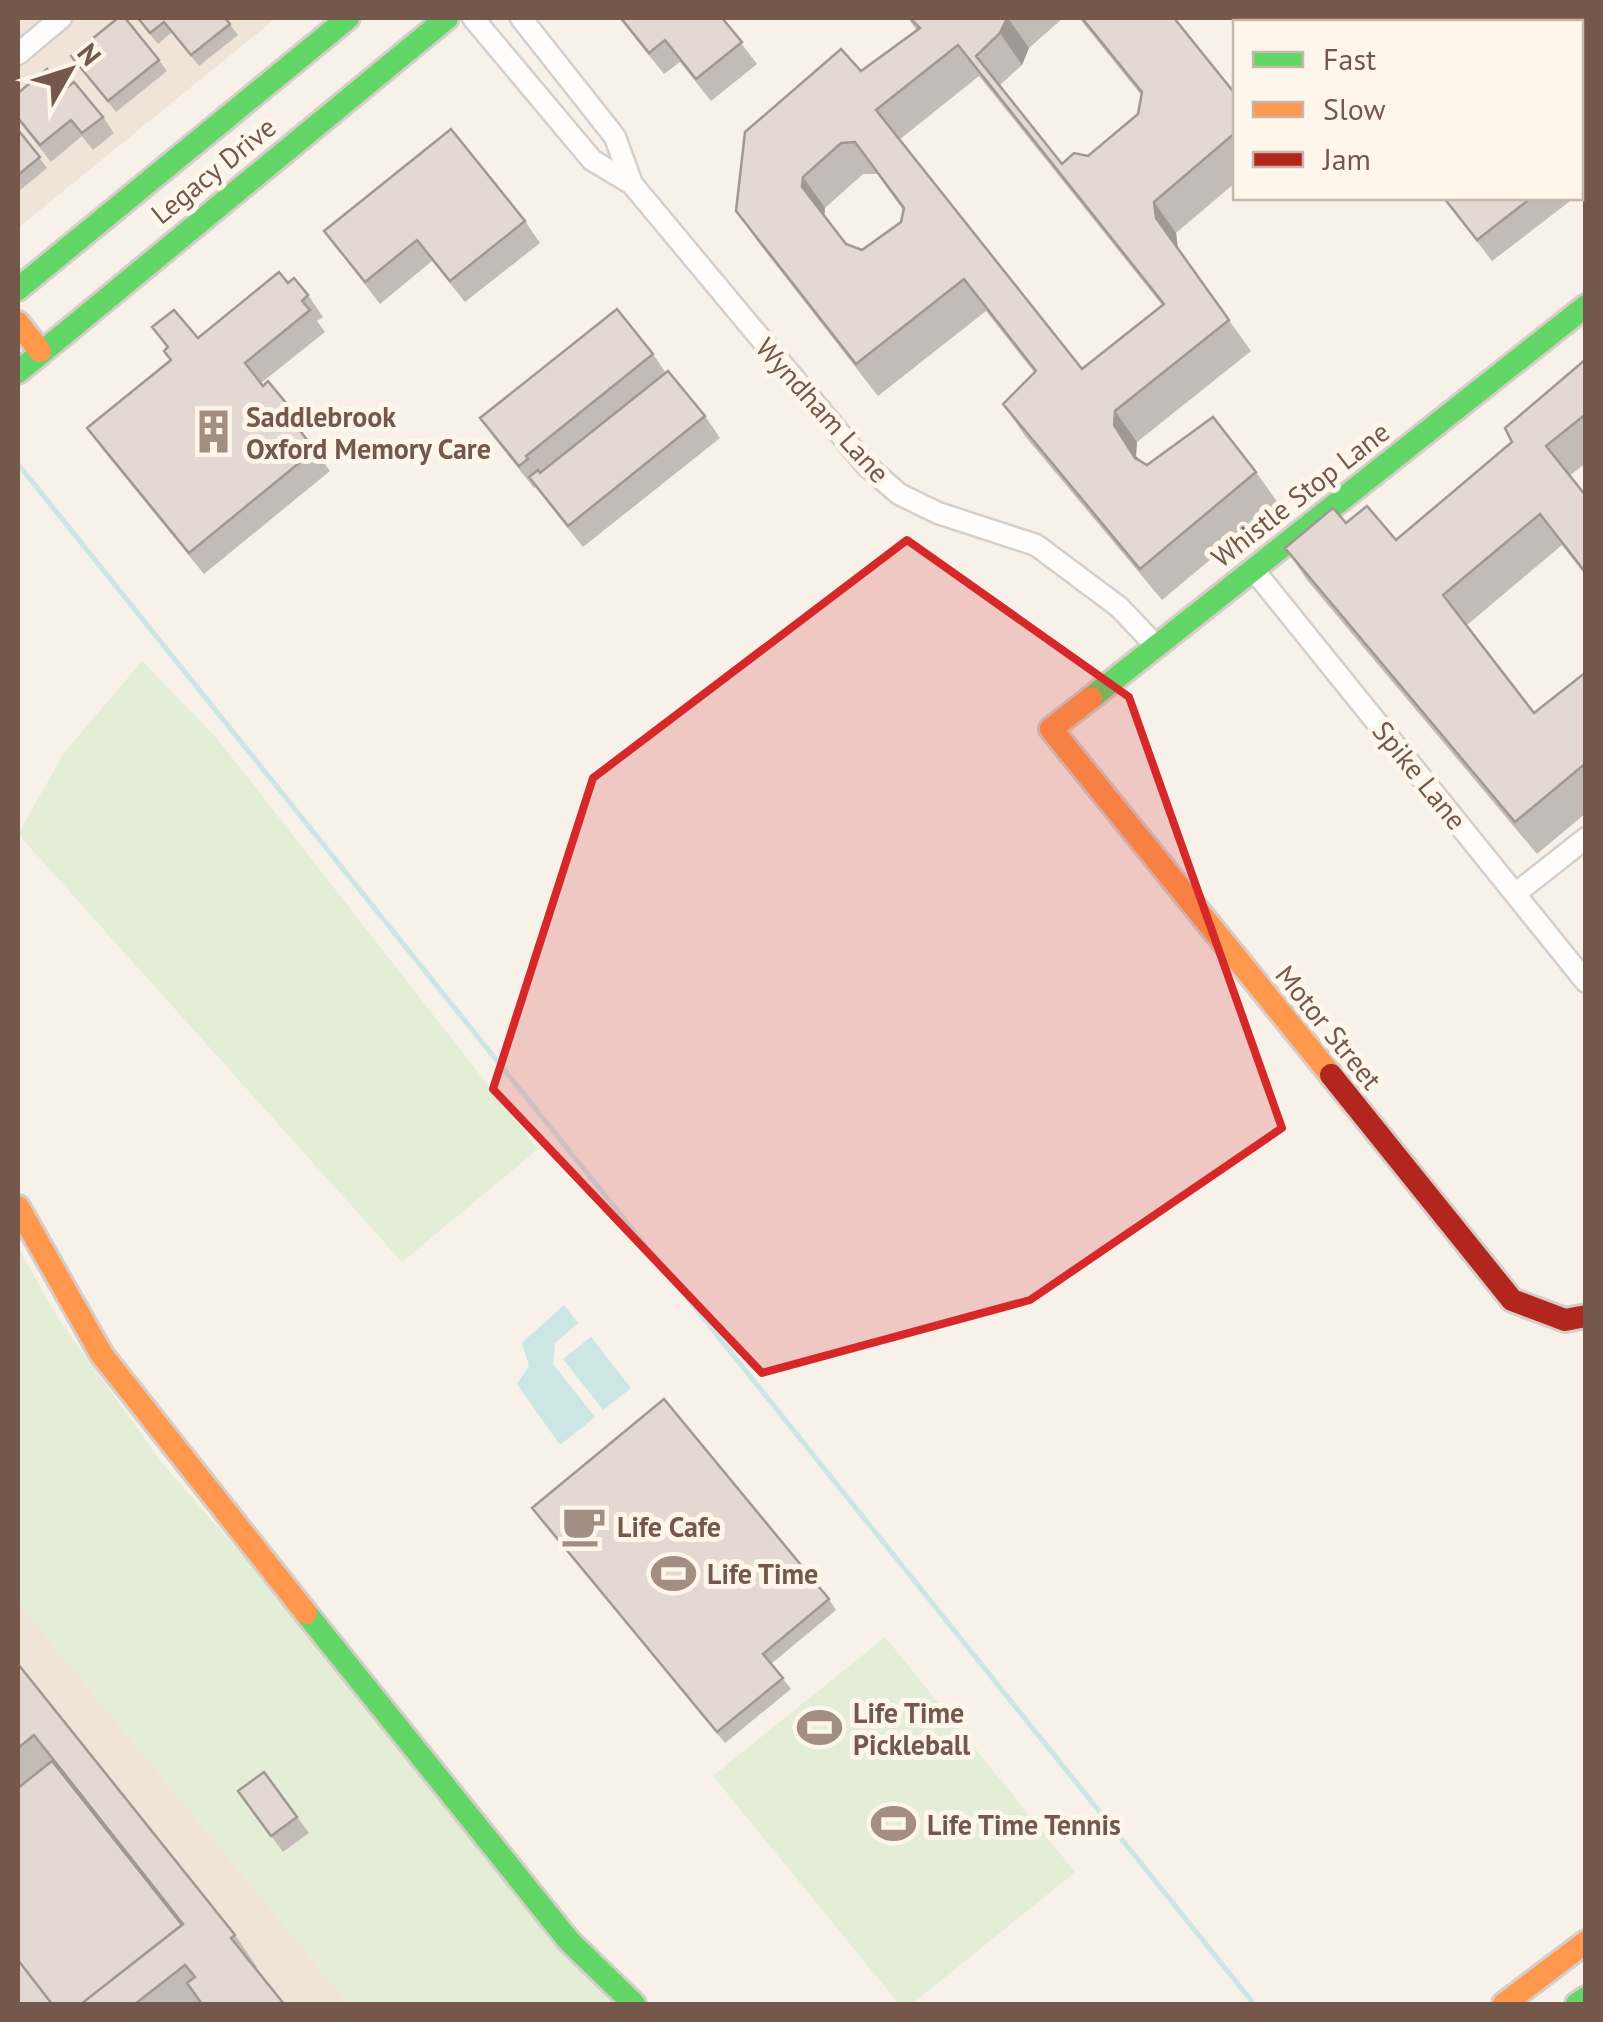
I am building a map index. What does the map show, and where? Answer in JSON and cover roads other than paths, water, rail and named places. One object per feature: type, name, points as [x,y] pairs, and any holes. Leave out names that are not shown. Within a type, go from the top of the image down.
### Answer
[{"type":"main road","name":"Legacy Drive","points":[[18,289],[348,18]]},
{"type":"main road","name":"Legacy Drive","points":[[18,372],[448,18]]},
{"type":"main road","name":"Whistle Stop Lane","points":[[1051,729],[1586,306]]},
{"type":"main road","points":[[18,323],[40,351]]},
{"type":"main road","name":"Motor Street","points":[[1051,729],[1500,1288],[1534,1312],[1565,1320],[1586,1316]]},
{"type":"main road","points":[[18,1207],[102,1355],[155,1426],[569,1942],[634,2004]]},
{"type":"main road","points":[[1504,2004],[1586,1942]]},
{"type":"main road","points":[[1576,2004],[1586,1998]]},
{"type":"street","points":[[18,54],[62,18]]},
{"type":"street","name":"Wyndham Lane","points":[[473,18],[592,160],[632,184],[866,465],[899,494],[938,513],[1036,546],[1118,607],[1156,646]]},
{"type":"street","name":"Wyndham Lane","points":[[521,18],[615,137],[632,184]]},
{"type":"street","name":"Spike Lane","points":[[1253,569],[1586,982]]},
{"type":"street","points":[[1515,894],[1586,838]]},
{"type":"water","points":[[564,1305],[578,1323],[555,1343],[553,1364],[595,1417],[560,1445],[517,1384],[529,1366],[522,1343]]},
{"type":"water","points":[[591,1337],[631,1388],[603,1410],[563,1359]]},
{"type":"waterway","points":[[18,464],[1254,2004]]},
{"type":"place","name":"Saddlebrook Oxford Memory Care","points":[[213,432]]},
{"type":"place","name":"Life Cafe","points":[[584,1526]]},
{"type":"place","name":"Life Time","points":[[674,1573]]},
{"type":"place","name":"Life Time Pickleball","points":[[820,1728]]},
{"type":"place","name":"Life Time Tennis","points":[[894,1824]]}]
